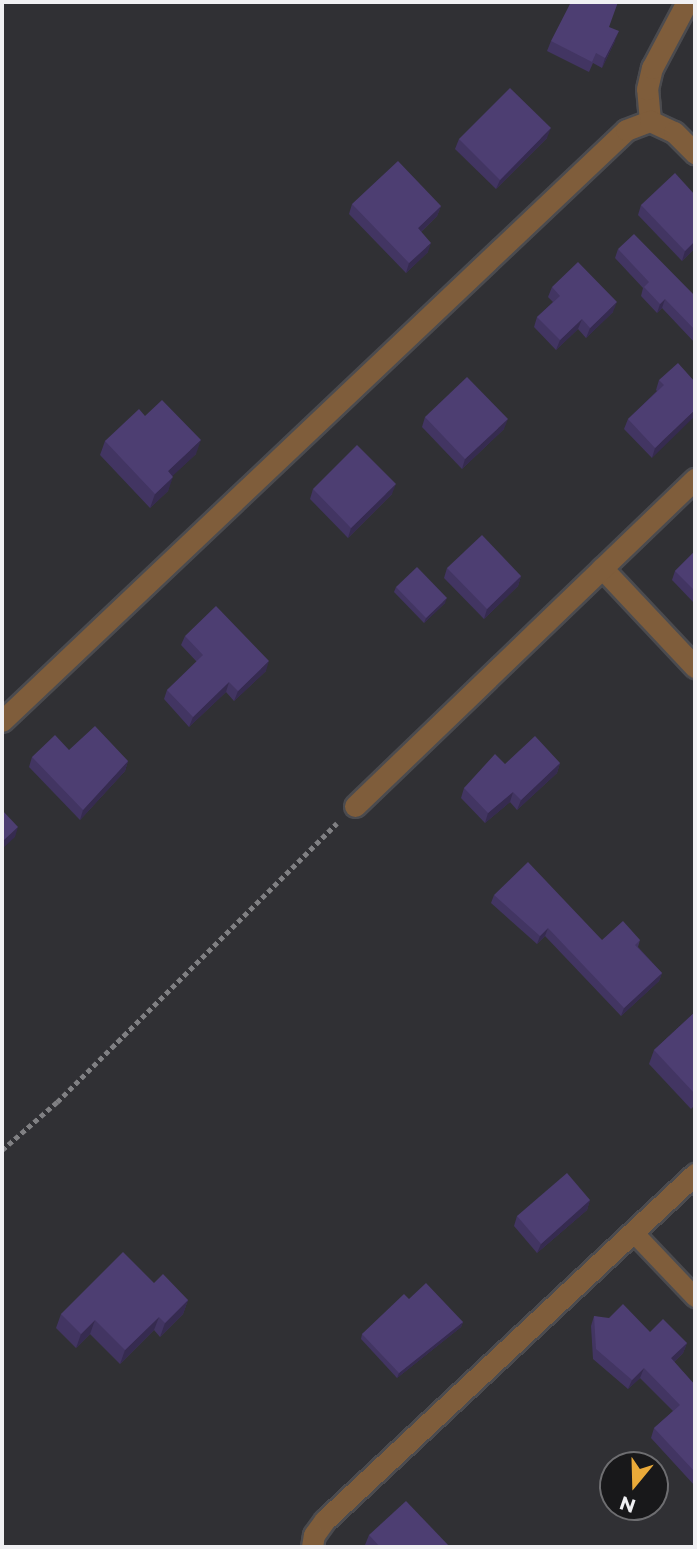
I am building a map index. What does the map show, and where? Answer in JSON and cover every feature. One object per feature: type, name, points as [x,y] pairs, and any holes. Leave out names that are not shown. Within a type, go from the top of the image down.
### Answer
[{"type":"street","points":[[650,121],[647,89],[652,68],[687,2]]},
{"type":"street","points":[[2,721],[626,130],[650,121],[674,132],[695,153]]},
{"type":"street","points":[[355,806],[695,479]]},
{"type":"street","points":[[602,568],[695,667]]},
{"type":"street","points":[[309,1543],[695,1174]]},
{"type":"lane","points":[[633,1232],[695,1297]]},
{"type":"path","points":[[2,1150],[57,1102],[355,806]]},
{"type":"building","points":[[571,2],[618,2],[609,27],[619,31],[605,58],[596,53],[592,62],[551,41]]},
{"type":"building","points":[[510,88],[551,128],[500,180],[459,139]]},
{"type":"building","points":[[398,161],[441,206],[418,228],[431,243],[409,263],[352,204]]},
{"type":"building","points":[[675,173],[695,195],[695,241],[685,251],[641,205]]},
{"type":"building","points":[[634,234],[695,296],[695,330],[665,299],[660,304],[644,287],[649,282],[618,249]]},
{"type":"building","points":[[578,262],[617,302],[590,328],[582,319],[560,340],[537,317],[560,296],[552,287]]},
{"type":"building","points":[[678,363],[695,382],[695,410],[655,448],[628,419],[664,385],[659,380]]},
{"type":"building","points":[[467,377],[508,419],[465,459],[425,417]]},
{"type":"building","points":[[162,400],[201,440],[168,471],[173,477],[155,494],[105,441],[139,409],[145,416]]},
{"type":"building","points":[[357,445],[396,484],[351,528],[313,489]]},
{"type":"building","points":[[482,535],[521,576],[487,609],[447,568]]},
{"type":"building","points":[[695,551],[695,591],[675,571]]},
{"type":"building","points":[[417,567],[447,598],[426,618],[396,587]]},
{"type":"building","points":[[216,606],[269,661],[238,691],[229,682],[193,717],[167,690],[203,655],[185,636]]},
{"type":"building","points":[[95,726],[128,761],[83,810],[32,757],[55,735],[69,750]]},
{"type":"building","points":[[535,736],[560,763],[521,800],[513,792],[488,813],[464,788],[495,754],[505,764]]},
{"type":"building","points":[[2,810],[18,827],[2,842]]},
{"type":"building","points":[[528,862],[602,940],[623,921],[640,940],[635,945],[662,973],[624,1008],[548,928],[540,936],[494,895]]},
{"type":"building","points":[[695,1012],[695,1094],[654,1050]]},
{"type":"building","points":[[567,1173],[590,1200],[541,1244],[517,1216]]},
{"type":"building","points":[[123,1252],[154,1283],[163,1274],[188,1300],[165,1323],[159,1317],[125,1350],[95,1320],[81,1334],[61,1314]]},
{"type":"building","points":[[426,1283],[463,1322],[399,1373],[362,1334],[404,1294],[409,1299]]},
{"type":"building","points":[[623,1304],[650,1332],[663,1319],[687,1343],[671,1358],[695,1385],[695,1472],[654,1428],[680,1405],[644,1368],[632,1380],[596,1349],[594,1316],[609,1318]]},
{"type":"building","points":[[406,1501],[450,1547],[380,1547],[369,1535]]}]
